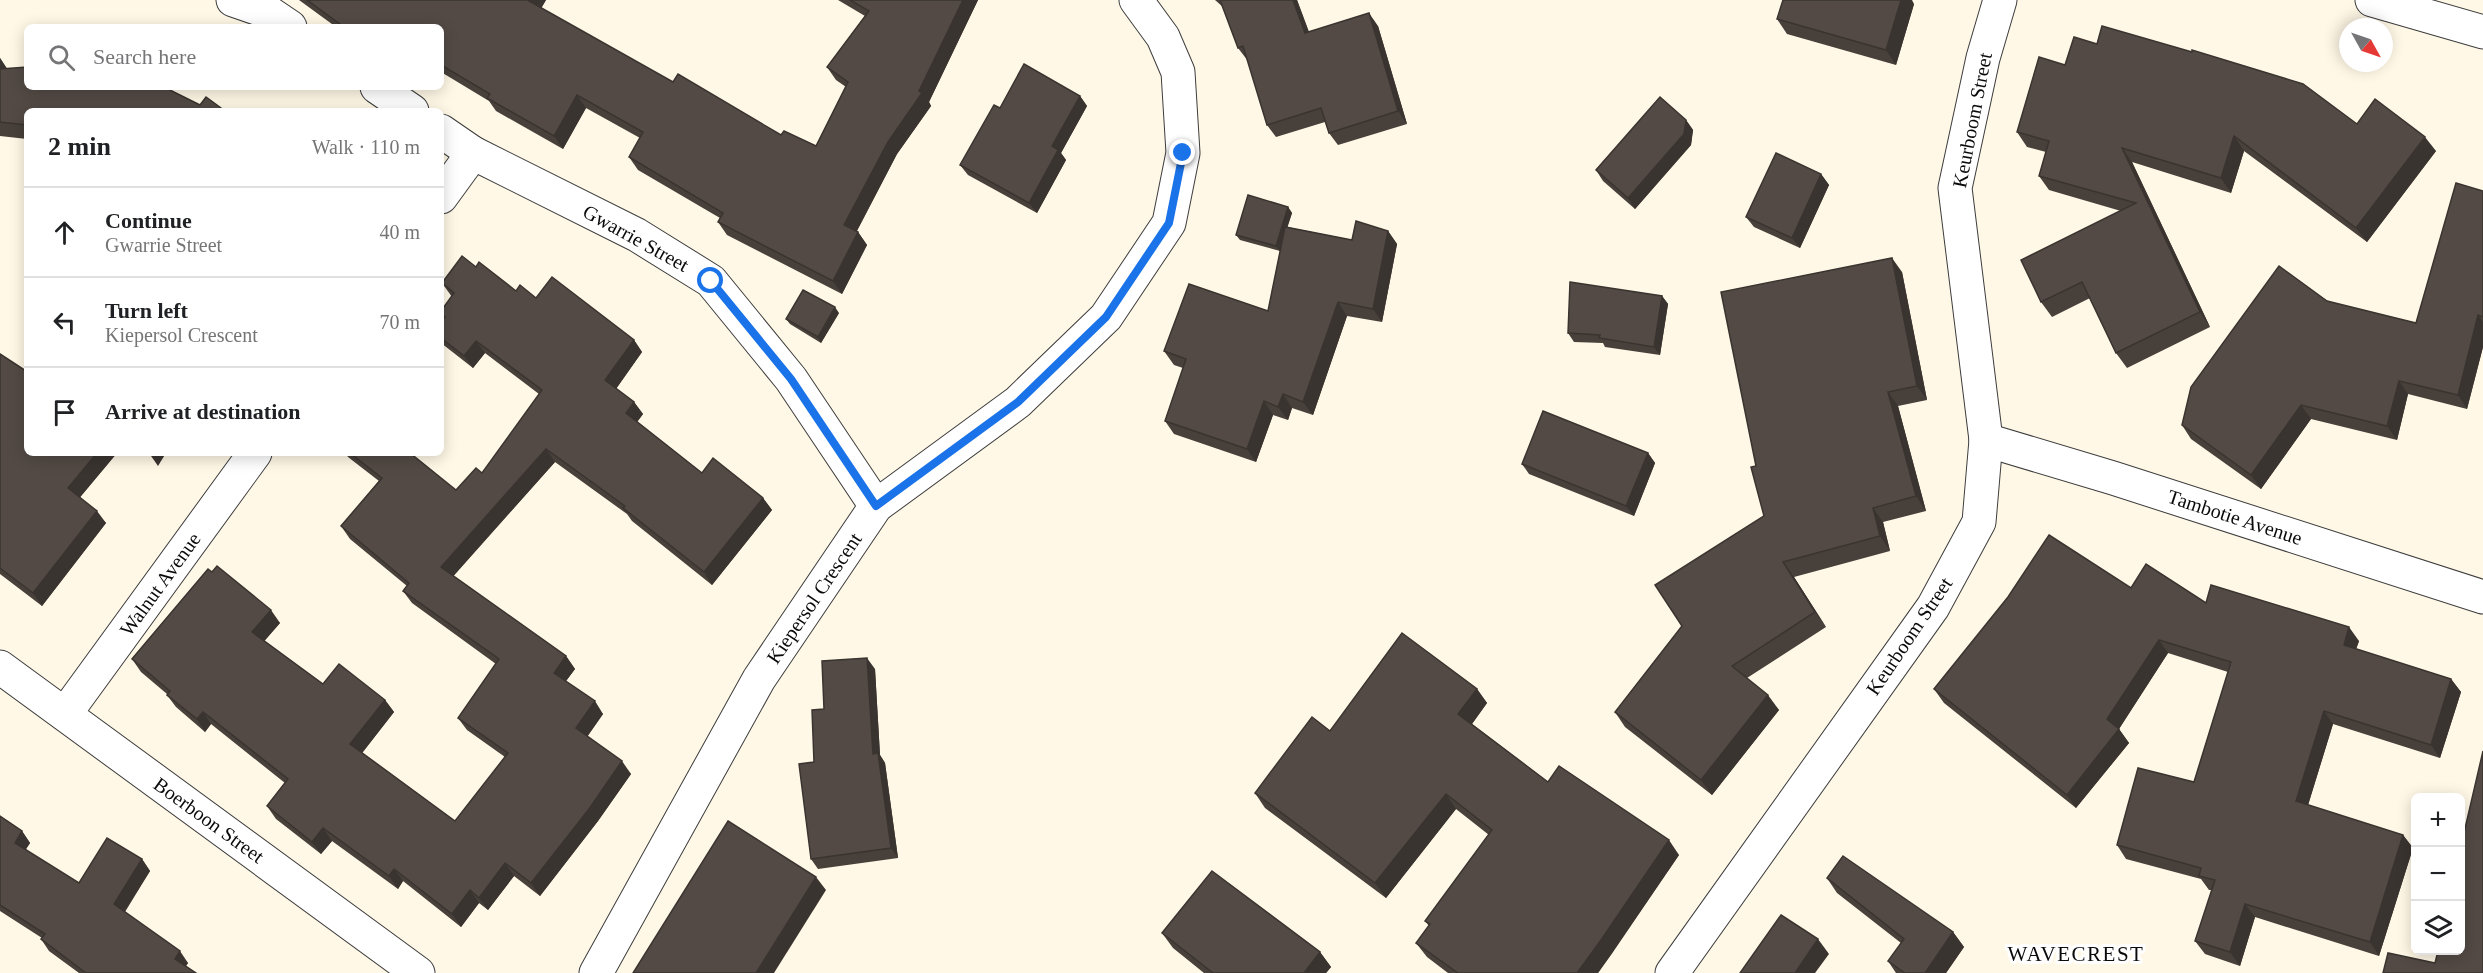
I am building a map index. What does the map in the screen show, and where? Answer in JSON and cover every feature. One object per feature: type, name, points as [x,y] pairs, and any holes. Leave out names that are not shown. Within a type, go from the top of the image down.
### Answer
[{"type":"street","points":[[233,0],[268,12],[286,24]]},
{"type":"street","name":"Kiepersol Crescent","points":[[596,973],[759,679],[876,506],[1018,402],[1106,317],[1169,223],[1183,153],[1178,72],[1163,37],[1136,0]]},
{"type":"street","name":"Keurboom Street","points":[[1672,973],[1933,607],[1979,522],[1986,440],[1955,188],[1983,58],[2000,0]]},
{"type":"street","points":[[2372,0],[2483,32]]},
{"type":"street","points":[[381,90],[408,108]]},
{"type":"street","name":"Gwarrie Street","points":[[444,133],[473,153],[637,235],[711,281],[791,379],[876,506]]},
{"type":"street","points":[[444,193],[473,153]]},
{"type":"street","name":"Tambotie Avenue","points":[[1986,440],[2113,478],[2483,597]]},
{"type":"street","name":"Walnut Avenue","points":[[65,714],[253,456]]},
{"type":"street","name":"Boerboon Street","points":[[0,667],[418,973]]},
{"type":"building","points":[[307,0],[530,0],[673,82],[678,74],[781,135],[784,131],[816,146],[848,82],[827,67],[869,11],[850,0],[963,0],[919,91],[922,93],[888,142],[844,225],[858,232],[833,281],[718,222],[723,213],[629,157],[643,132],[577,95],[554,136],[487,98],[490,94],[444,67],[444,24],[340,24]]},
{"type":"building","points":[[1220,0],[1293,0],[1305,33],[1369,13],[1398,111],[1329,133],[1321,108],[1267,125],[1243,46],[1238,48]]},
{"type":"building","points":[[1783,0],[1901,0],[1886,50],[1777,19]]},
{"type":"building","points":[[2102,26],[2192,52],[2192,50],[2303,84],[2357,124],[2375,99],[2425,137],[2356,228],[2234,136],[2221,178],[2122,148],[2200,312],[2116,353],[2082,282],[2041,302],[2021,260],[2136,203],[2039,176],[2049,141],[2017,132],[2039,57],[2065,65],[2074,37],[2097,44]]},
{"type":"building","points":[[1024,64],[1080,96],[1052,146],[1058,150],[1029,203],[960,165],[994,105],[1000,108]]},
{"type":"building","points":[[24,67],[24,90],[170,90],[200,105],[206,97],[221,108],[24,108],[24,125],[0,122],[0,69]]},
{"type":"building","points":[[1660,97],[1686,120],[1684,134],[1628,198],[1596,170]]},
{"type":"building","points":[[1776,153],[1821,174],[1792,238],[1746,217]]},
{"type":"building","points":[[2456,183],[2483,191],[2483,317],[2478,315],[2458,395],[2399,381],[2387,426],[2301,405],[2251,475],[2182,425],[2191,387],[2279,266],[2327,301],[2416,323]]},
{"type":"building","points":[[1248,195],[1288,207],[1276,246],[1236,235]]},
{"type":"building","points":[[1356,221],[1388,231],[1373,309],[1338,302],[1303,402],[1283,394],[1278,407],[1264,401],[1247,449],[1165,421],[1186,359],[1164,351],[1189,284],[1268,311],[1285,227],[1352,240]]},
{"type":"building","points":[[462,256],[476,267],[479,262],[516,291],[520,285],[536,298],[552,277],[634,340],[605,380],[634,402],[626,413],[702,473],[713,458],[763,498],[704,572],[623,508],[625,506],[546,449],[441,567],[566,656],[554,673],[595,701],[576,728],[622,761],[589,809],[531,883],[505,863],[479,898],[470,890],[452,914],[394,869],[389,876],[323,828],[312,842],[267,806],[288,779],[203,712],[197,719],[167,695],[170,691],[132,659],[208,569],[212,572],[217,566],[271,610],[252,632],[323,684],[339,664],[385,700],[350,744],[455,821],[508,753],[458,718],[499,659],[403,591],[409,583],[341,526],[382,478],[354,456],[414,456],[456,490],[476,468],[482,473],[542,390],[476,341],[464,356],[444,340],[444,307],[454,293],[444,285],[444,280]]},
{"type":"building","points":[[1892,258],[1917,386],[1888,392],[1916,496],[1873,508],[1880,536],[1783,562],[1815,612],[1732,666],[1768,695],[1701,780],[1615,712],[1682,626],[1655,585],[1764,516],[1751,467],[1756,466],[1721,292]]},
{"type":"building","points":[[1570,282],[1662,296],[1654,347],[1599,338],[1600,335],[1568,333]]},
{"type":"building","points":[[803,290],[835,307],[818,337],[786,319]]},
{"type":"building","points":[[0,354],[24,370],[24,456],[95,456],[68,488],[97,511],[33,593],[0,568]]},
{"type":"building","points":[[1543,411],[1648,453],[1626,506],[1522,464]]},
{"type":"building","points":[[2049,535],[2131,588],[2146,564],[2206,603],[2211,585],[2349,627],[2344,645],[2451,679],[2431,745],[2324,711],[2296,801],[2403,835],[2370,942],[2245,904],[2230,952],[2195,941],[2215,880],[2199,876],[2201,868],[2117,845],[2138,768],[2194,782],[2231,662],[2159,640],[2107,719],[2119,729],[2067,795],[1934,689],[2008,597]]},
{"type":"building","points":[[1402,633],[1477,689],[1458,714],[1548,782],[1559,766],[1669,840],[1577,973],[1458,973],[1416,943],[1430,924],[1425,921],[1492,830],[1446,794],[1375,883],[1255,793],[1312,717],[1330,731]]},
{"type":"building","points":[[867,658],[873,754],[878,753],[891,848],[811,859],[799,764],[814,762],[812,710],[824,709],[822,661]]},
{"type":"building","points":[[2483,751],[2483,973],[2383,973],[2388,953],[2435,963],[2437,955],[2465,955],[2465,828]]},
{"type":"building","points":[[0,816],[22,831],[15,843],[79,883],[107,838],[142,859],[114,904],[180,951],[175,959],[196,973],[86,973],[41,939],[45,934],[0,905]]},
{"type":"building","points":[[728,821],[816,877],[756,973],[633,973]]},
{"type":"building","points":[[1843,856],[1953,932],[1925,973],[1905,973],[1888,961],[1904,939],[1827,878]]},
{"type":"building","points":[[1212,871],[1320,952],[1304,973],[1213,973],[1162,933]]},
{"type":"building","points":[[1781,915],[1818,939],[1795,973],[1740,973]]},
{"type":"district","name":"WAVECREST","points":[[2076,954]]},
{"type":"route","points":[[711,281],[791,379],[876,506],[1018,402],[1106,317],[1169,223],[1183,153]]}]
